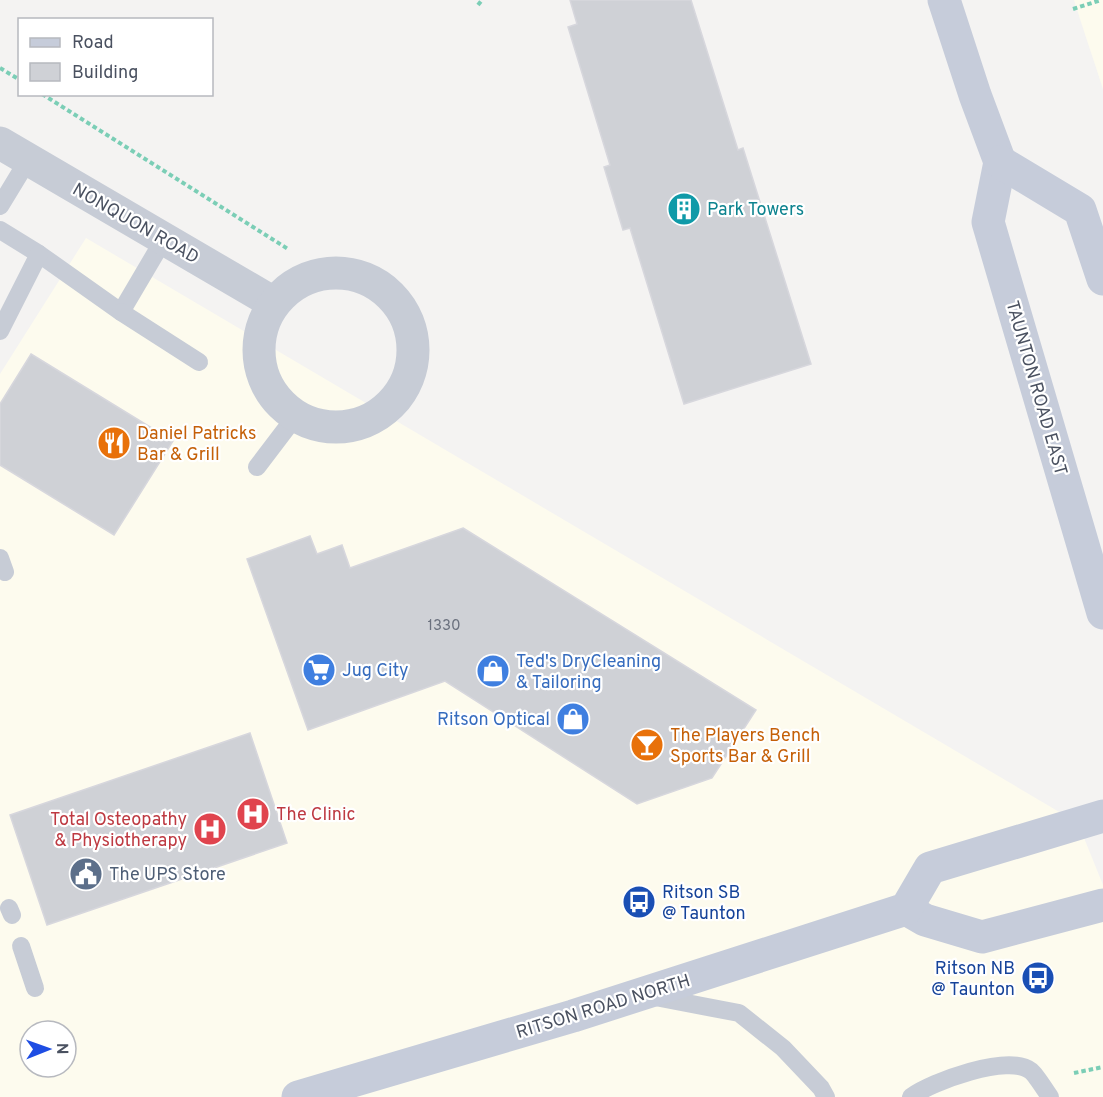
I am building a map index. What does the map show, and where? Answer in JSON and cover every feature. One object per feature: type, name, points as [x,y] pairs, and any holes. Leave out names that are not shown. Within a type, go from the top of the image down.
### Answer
[{"type":"main road","points":[[944,0],[1000,162],[1080,210],[1103,279]]},
{"type":"main road","name":"TAUNTON ROAD EAST","points":[[1000,162],[988,222],[1103,613]]},
{"type":"main road","points":[[1103,816],[930,868],[906,909],[925,920],[982,937],[1103,905]]},
{"type":"main road","name":"RITSON ROAD NORTH","points":[[298,1097],[643,994],[906,909]]},
{"type":"street","name":"NONQUON ROAD","points":[[0,143],[272,302]]},
{"type":"street","points":[[333,272],[360,276],[383,288],[402,308],[410,325],[414,352],[407,383],[392,405],[376,417],[351,427],[318,426],[295,417],[275,399],[262,373],[258,346],[262,325],[272,302],[300,281],[333,272]]},
{"type":"lane","points":[[0,206],[28,160]]},
{"type":"lane","points":[[0,230],[199,362]]},
{"type":"lane","points":[[121,312],[164,239]]},
{"type":"lane","points":[[0,331],[39,254]]},
{"type":"lane","points":[[257,467],[295,417]]},
{"type":"lane","points":[[21,946],[34,988]]},
{"type":"lane","points":[[643,994],[740,1013],[783,1048],[821,1088],[826,1097]]},
{"type":"lane","points":[[911,1097],[962,1072],[1012,1064],[1030,1070],[1050,1097]]},
{"type":"path","points":[[478,5],[482,0]]},
{"type":"path","points":[[1073,9],[1101,0]]},
{"type":"path","points":[[0,68],[18,79]]},
{"type":"path","points":[[45,96],[288,249]]},
{"type":"shaded area","points":[[1074,0],[1103,0],[1103,89],[1080,19]]},
{"type":"shaded area","points":[[86,238],[1078,823],[1103,885],[1103,1097],[0,1097],[0,374]]},
{"type":"building","name":"Park Towers","points":[[570,0],[691,0],[738,150],[743,148],[811,364],[684,404],[630,228],[623,230],[604,167],[610,165],[568,27],[577,24]]},
{"type":"building","points":[[31,354],[173,441],[114,535],[0,465],[0,404]]},
{"type":"building","points":[[463,528],[756,710],[712,778],[637,804],[445,681],[308,730],[247,559],[310,536],[317,554],[342,545],[350,568]]},
{"type":"building","points":[[250,733],[287,843],[47,925],[10,815]]},
{"type":"place","name":"Park Towers","points":[[684,209]]},
{"type":"place","name":"Daniel Patricks Bar & Grill","points":[[114,443]]},
{"type":"place","name":"Jug City","points":[[319,670]]},
{"type":"place","name":"Ted's DryCleaning & Tailoring","points":[[493,671]]},
{"type":"place","name":"Ritson Optical","points":[[573,719]]},
{"type":"place","name":"The Players Bench Sports Bar & Grill","points":[[647,745]]},
{"type":"place","name":"The Clinic","points":[[253,814]]},
{"type":"place","name":"Total Osteopathy & Physiotherapy","points":[[210,829]]},
{"type":"place","name":"The UPS Store","points":[[86,874]]},
{"type":"place","name":"Ritson SB @ Taunton","points":[[639,902]]},
{"type":"place","name":"Ritson NB @ Taunton","points":[[1038,978]]}]
